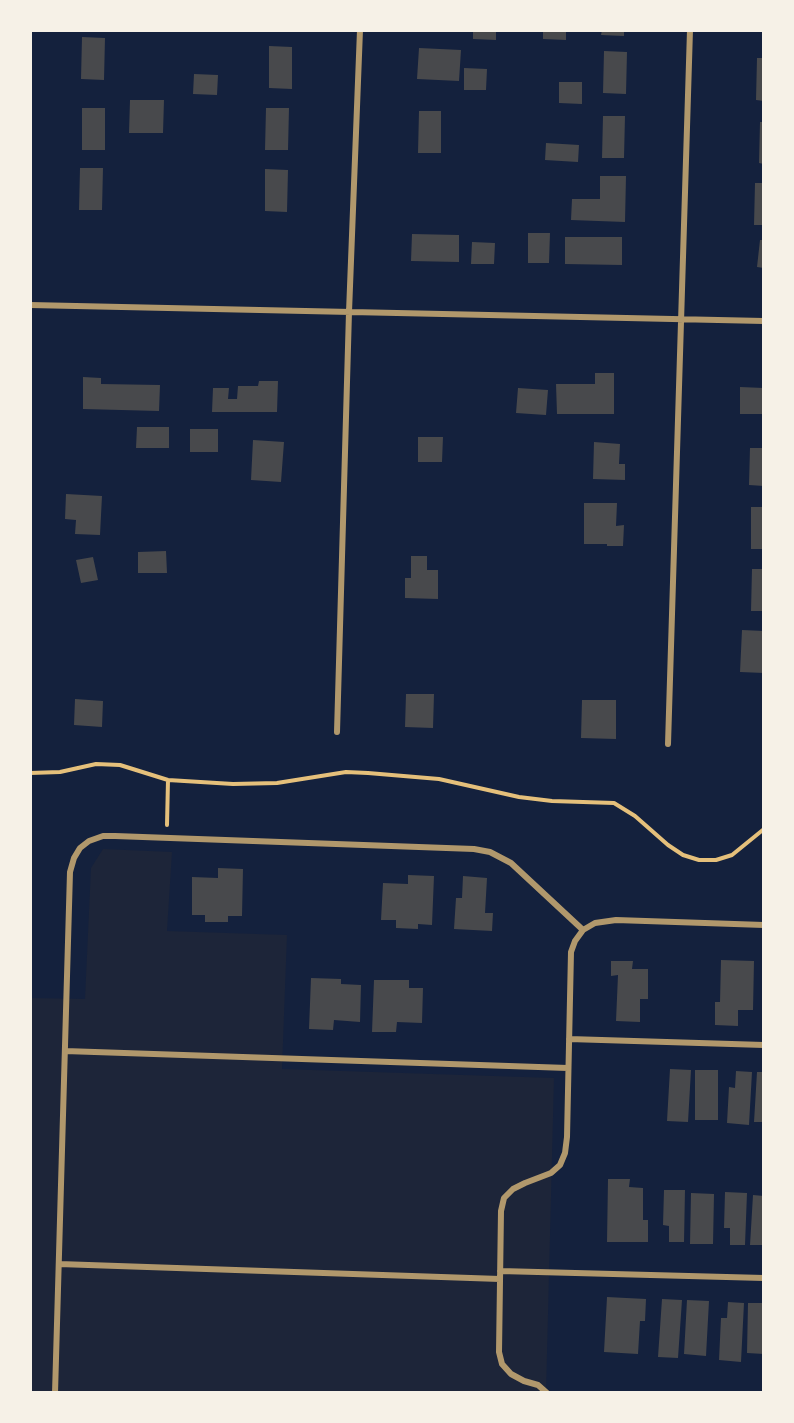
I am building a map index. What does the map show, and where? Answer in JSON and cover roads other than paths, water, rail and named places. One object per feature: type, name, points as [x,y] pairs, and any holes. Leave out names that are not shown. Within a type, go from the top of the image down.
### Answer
[{"type":"street","points":[[338,732],[349,312],[360,30]]},
{"type":"street","points":[[668,744],[690,30]]},
{"type":"street","points":[[30,305],[764,321]]},
{"type":"street","points":[[55,1393],[70,872],[80,848],[89,841],[103,836],[474,849],[490,852],[511,863],[583,930]]},
{"type":"street","points":[[547,1393],[538,1385],[510,1374],[502,1364],[499,1352],[501,1212],[504,1198],[513,1189],[551,1173],[560,1165],[565,1153],[571,951],[575,940],[583,930],[596,923],[616,920],[764,925]]},
{"type":"street","points":[[569,1039],[764,1045]]},
{"type":"street","points":[[65,1051],[568,1068]]},
{"type":"street","points":[[59,1264],[500,1279]]},
{"type":"street","points":[[500,1271],[764,1278]]}]
